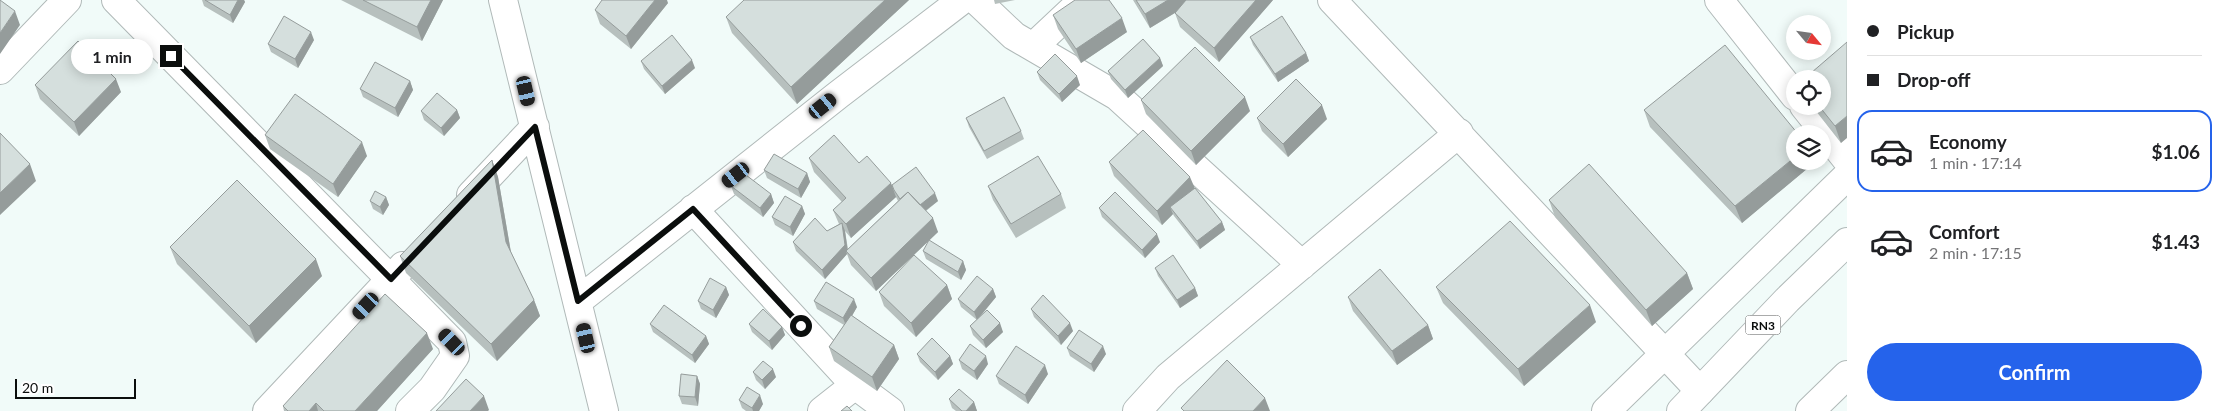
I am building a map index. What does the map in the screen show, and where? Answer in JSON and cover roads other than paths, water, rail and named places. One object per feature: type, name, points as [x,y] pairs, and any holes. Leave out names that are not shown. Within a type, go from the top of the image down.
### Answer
[{"type":"main road","points":[[0,70],[67,0]]},
{"type":"main road","points":[[116,0],[452,342],[455,356],[432,389],[410,411]]},
{"type":"main road","points":[[504,0],[604,411]]},
{"type":"main road","points":[[578,301],[962,0]]},
{"type":"main road","points":[[976,0],[1014,36],[1117,96],[1302,265]]},
{"type":"main road","points":[[1032,47],[1083,0]]},
{"type":"main road","points":[[1332,0],[1700,391]]},
{"type":"main road","points":[[1719,0],[1786,85]]},
{"type":"main road","points":[[1811,115],[1847,160]]},
{"type":"main road","points":[[453,214],[535,127]]},
{"type":"main road","points":[[1137,411],[1168,377],[1459,133]]},
{"type":"main road","points":[[1606,411],[1847,176]]},
{"type":"main road","points":[[693,209],[855,385],[890,411]]},
{"type":"main road","name":"RN3","points":[[1680,411],[1787,300],[1847,242]]},
{"type":"main road","points":[[267,411],[418,250]]},
{"type":"main road","points":[[1810,411],[1847,375]]},
{"type":"main road","points":[[822,411],[855,385]]}]
